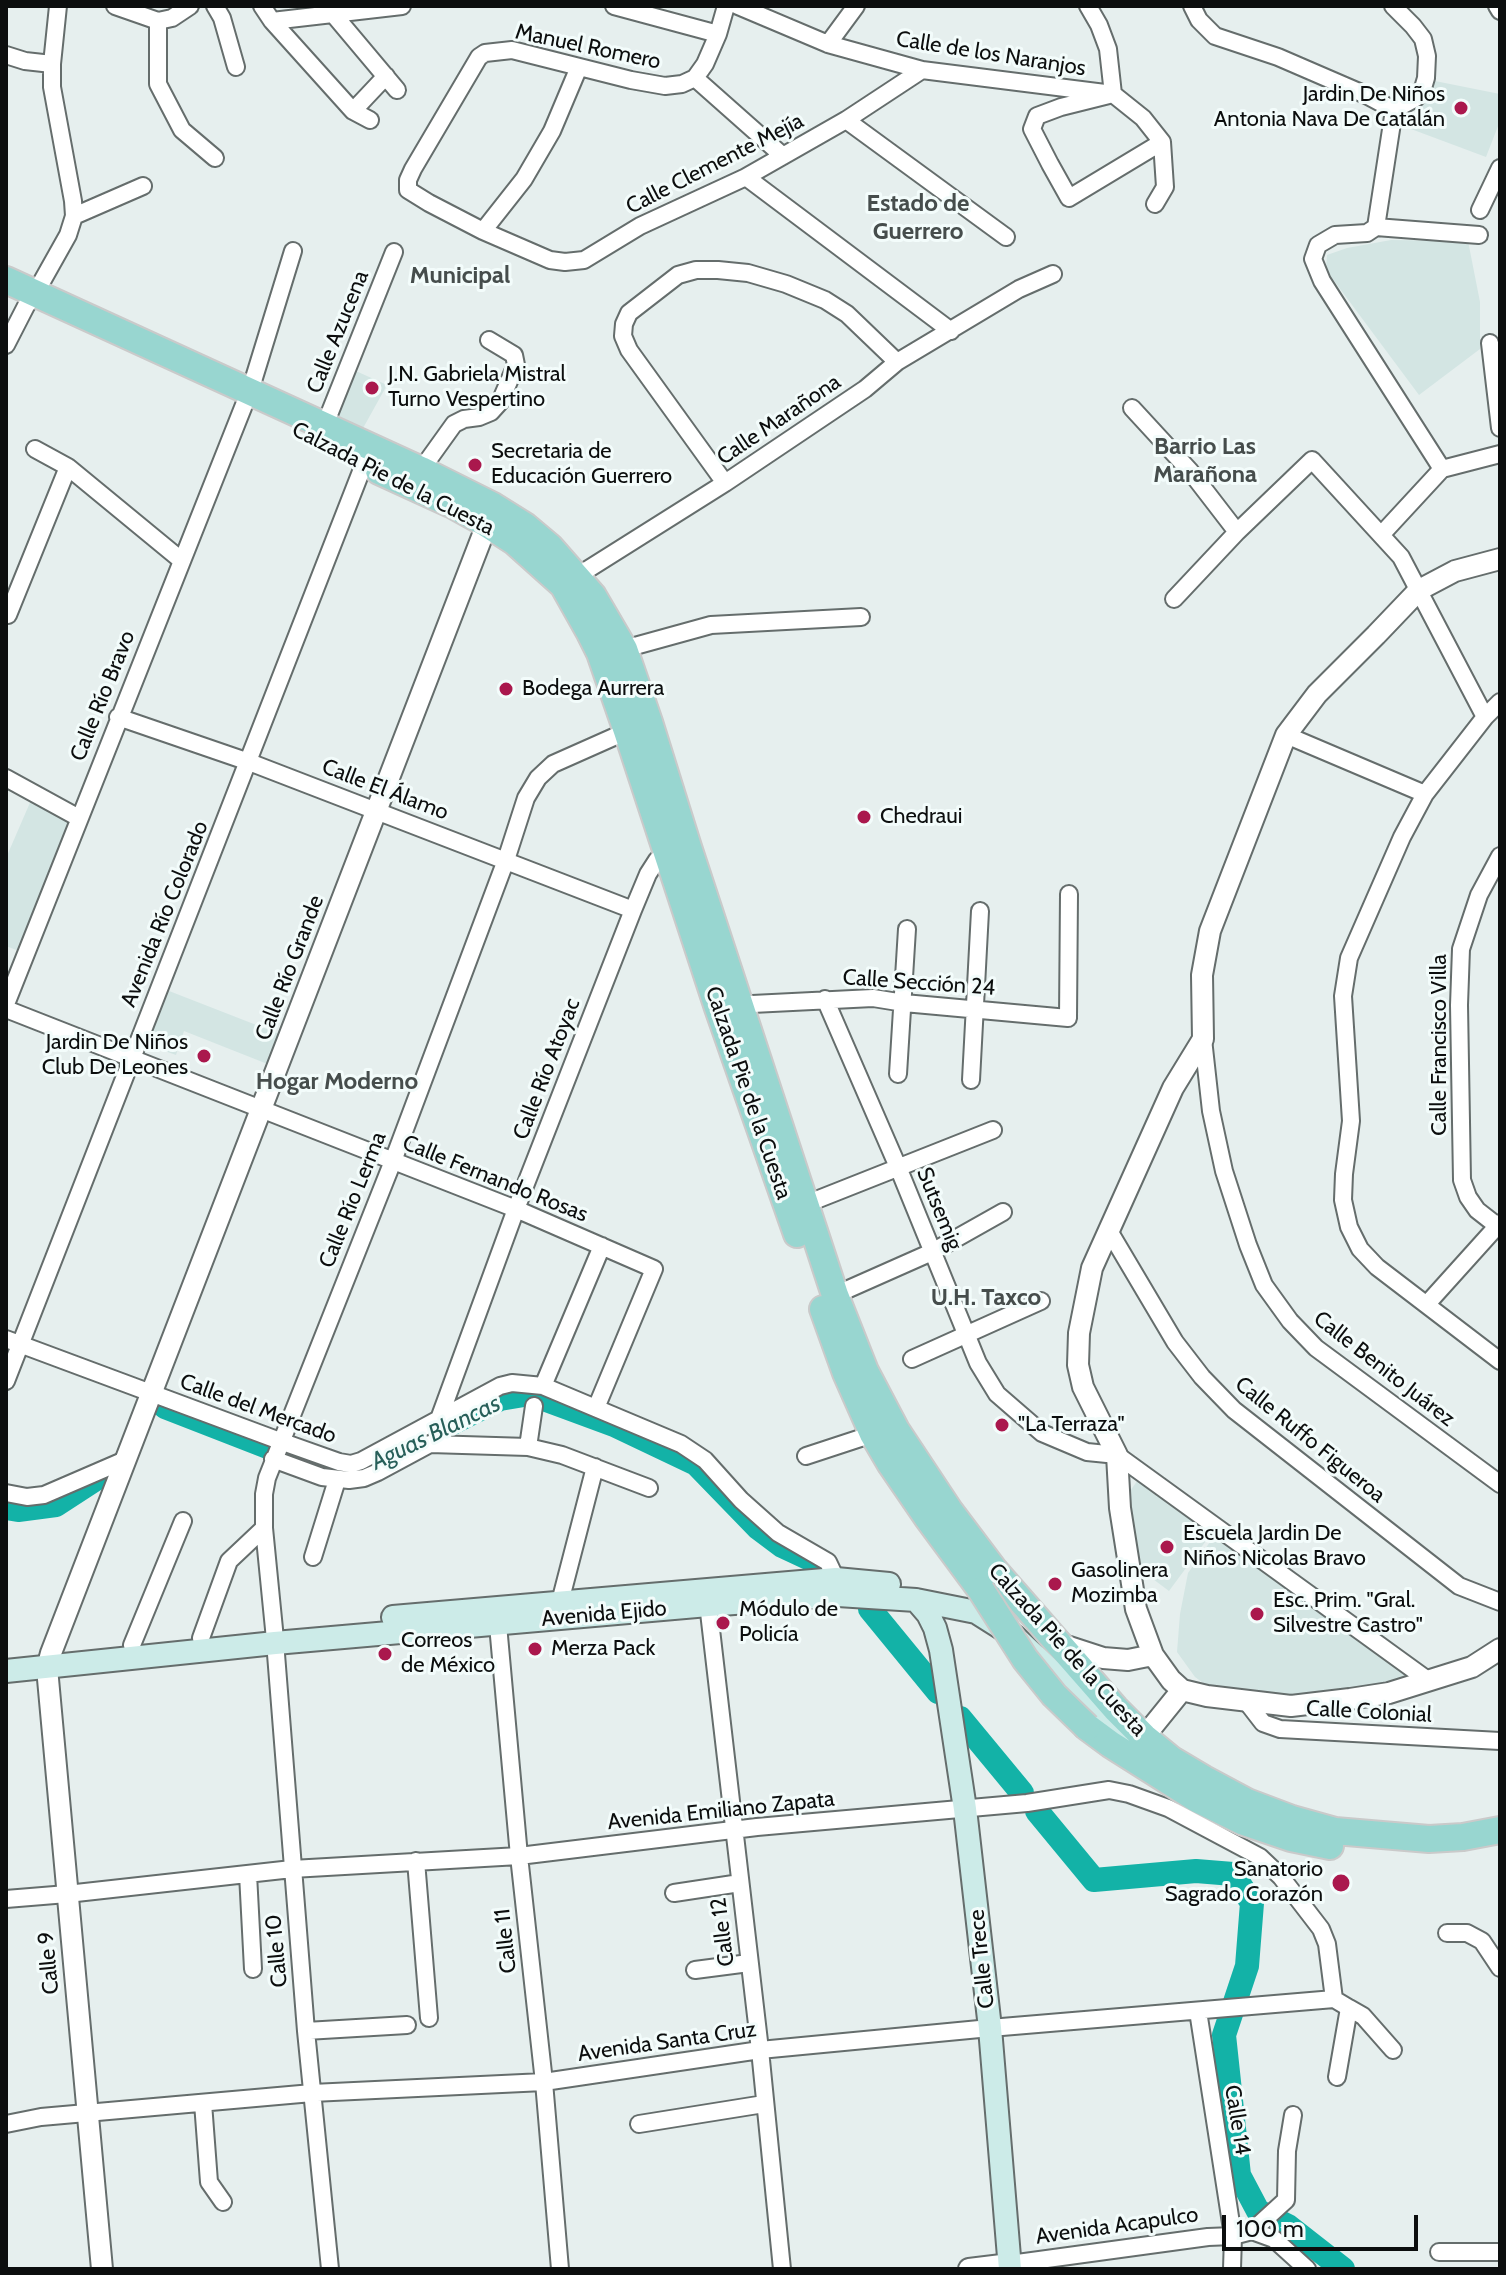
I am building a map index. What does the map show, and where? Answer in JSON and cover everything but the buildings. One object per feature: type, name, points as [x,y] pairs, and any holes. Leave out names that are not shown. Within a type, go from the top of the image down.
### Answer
[{"type":"main road","name":"Calzada Pie de la Cuesta","points":[[6,280],[23,298],[247,398],[324,427],[421,470],[493,506],[525,526],[550,547],[570,581],[600,653],[638,726]]},
{"type":"main road","name":"Calzada Pie de la Cuesta","points":[[247,398],[364,464],[487,524],[593,596],[624,649],[638,726],[835,1344],[873,1434],[905,1485],[982,1589],[1025,1659],[1054,1695],[1087,1727],[1197,1799],[1244,1822],[1291,1838],[1335,1848],[1425,1855],[1500,1844]]},
{"type":"main road","name":"Calzada Pie de la Cuesta","points":[[728,1006],[806,1204],[835,1295],[865,1371],[896,1430],[949,1510],[982,1589],[1057,1643],[1144,1737],[1172,1760],[1247,1802],[1335,1831],[1429,1839],[1500,1830]]},
{"type":"main road","name":"Avenida Ejido","points":[[6,1658],[49,1660],[708,1597],[837,1587],[918,1586],[974,1596],[1023,1625],[1125,1726],[1144,1737]]},
{"type":"main road","name":"Avenida Ejido","points":[[837,1587],[916,1600],[982,1589],[1014,1636],[1119,1735],[1141,1764]]},
{"type":"main road","points":[[941,1650],[949,1633],[982,1589]]},
{"type":"main road","name":"Calle Trece","points":[[916,1600],[928,1614],[941,1650],[965,1809],[990,2028],[1010,2267]]},
{"type":"main road","name":"Avenida Ejido","points":[[6,1671],[132,1645],[201,1638],[275,1636]]},
{"type":"street","points":[[6,345],[23,298],[68,235],[74,216],[52,87],[58,6]]},
{"type":"street","points":[[115,6],[158,21],[172,18],[190,6]]},
{"type":"street","points":[[215,6],[222,18],[236,67]]},
{"type":"street","points":[[262,6],[353,111],[370,120]]},
{"type":"street","points":[[272,21],[402,6]]},
{"type":"street","points":[[614,6],[718,34]]},
{"type":"street","points":[[726,6],[718,34],[695,78],[783,156]]},
{"type":"street","name":"Calle de los Naranjos","points":[[738,6],[761,10],[828,44],[922,70],[1113,94],[1143,118],[1162,142]]},
{"type":"street","points":[[828,44],[856,6]]},
{"type":"street","points":[[1088,6],[1108,49],[1113,94],[1037,116],[1032,129],[1069,198],[1162,142],[1165,187],[1155,204]]},
{"type":"street","points":[[1192,6],[1199,20],[1215,36],[1278,57],[1394,110]]},
{"type":"street","points":[[1393,6],[1423,39],[1427,56],[1423,88],[1416,98],[1394,110]]},
{"type":"street","points":[[334,15],[397,90]]},
{"type":"street","points":[[158,21],[158,84],[182,130],[215,158]]},
{"type":"street","name":"Manuel Romero","points":[[565,262],[550,260],[483,231],[408,190],[413,169],[479,57],[485,53],[512,50],[665,86],[682,84],[695,78]]},
{"type":"street","points":[[6,55],[52,64]]},
{"type":"street","points":[[483,231],[524,179],[552,131],[579,67]]},
{"type":"street","name":"Calle Clemente Mejía","points":[[565,262],[584,260],[640,226],[746,177],[846,120],[922,70]]},
{"type":"street","points":[[353,111],[386,76]]},
{"type":"street","points":[[1376,227],[1394,110]]},
{"type":"street","points":[[846,120],[1006,237]]},
{"type":"street","points":[[1480,210],[1500,168]]},
{"type":"street","points":[[746,177],[951,331]]},
{"type":"street","points":[[74,216],[143,186]]},
{"type":"street","points":[[1442,469],[1317,272],[1313,259],[1318,245],[1335,235],[1367,233],[1376,227],[1479,235]]},
{"type":"street","name":"Calle Río Bravo","points":[[6,1006],[10,980],[79,818],[247,398],[293,251]]},
{"type":"street","name":"Calle Azucena","points":[[324,427],[394,252]]},
{"type":"street","points":[[725,483],[629,350],[623,336],[629,313],[678,275],[696,270],[718,270],[748,273],[786,284],[825,300],[847,314],[897,362]]},
{"type":"street","name":"Calle Marañona","points":[[570,581],[725,483],[865,389],[897,362],[1019,289],[1053,274]]},
{"type":"street","points":[[421,470],[454,424],[491,412],[500,402],[516,365],[514,355],[489,340]]},
{"type":"street","points":[[1490,343],[1500,428]]},
{"type":"street","points":[[1132,408],[1190,471],[1237,532]]},
{"type":"street","points":[[35,449],[68,467],[181,560]]},
{"type":"street","points":[[1381,535],[1442,469],[1500,454]]},
{"type":"street","points":[[1174,599],[1237,532],[1312,460],[1401,557],[1485,717]]},
{"type":"street","name":"Avenida Río Colorado","points":[[6,1381],[13,1341],[131,1059],[364,464]]},
{"type":"street","points":[[8,615],[68,467]]},
{"type":"street","name":"Calle Río Grande","points":[[49,1660],[487,524]]},
{"type":"street","points":[[1500,559],[1455,571],[1419,590],[1317,694],[1286,735],[1210,931],[1202,975],[1203,1039],[1173,1088],[1092,1268],[1079,1333],[1078,1365],[1083,1387],[1117,1455],[1120,1508],[1136,1609],[1153,1655],[1182,1690],[1291,1706],[1350,1699],[1389,1693],[1472,1667],[1500,1649]]},
{"type":"street","points":[[624,649],[711,625],[861,617]]},
{"type":"street","points":[[1500,702],[1425,794],[1402,837],[1349,958],[1343,996],[1351,1121],[1343,1200],[1349,1227],[1360,1249],[1377,1267],[1500,1361]]},
{"type":"street","name":"Calle El Álamo","points":[[118,717],[249,762],[633,910]]},
{"type":"street","name":"Calle Río Lerma","points":[[275,1636],[264,1528],[267,1478],[393,1161],[506,860],[526,798],[538,778],[553,764],[638,726]]},
{"type":"street","points":[[1286,735],[1425,794]]},
{"type":"street","points":[[6,778],[79,818]]},
{"type":"street","name":"Calle Río Atoyac","points":[[439,1419],[516,1209],[648,874],[657,860],[677,851]]},
{"type":"street","name":"Calle Francisco Villa","points":[[1499,1226],[1477,1210],[1462,1180],[1459,1005],[1461,949],[1479,895],[1500,856]]},
{"type":"street","name":"Calle Sección 24","points":[[728,1006],[873,998],[1068,1018],[1069,894]]},
{"type":"street","points":[[971,1080],[980,911]]},
{"type":"street","points":[[898,1074],[907,929]]},
{"type":"street","name":"Sutsemig","points":[[825,999],[978,1363],[997,1394],[1042,1433],[1087,1452],[1117,1455]]},
{"type":"street","name":"Calle Fernando Rosas","points":[[6,1006],[131,1059],[516,1209],[654,1269],[596,1408]]},
{"type":"street","name":"Calle Benito Juárez","points":[[1203,1039],[1211,1111],[1224,1171],[1264,1285],[1290,1321],[1316,1348],[1496,1476]]},
{"type":"street","points":[[806,1204],[993,1130]]},
{"type":"street","points":[[835,1295],[932,1252],[1003,1212]]},
{"type":"street","points":[[1427,1304],[1499,1226]]},
{"type":"street","name":"Calle Ruffo Figueroa","points":[[1108,1229],[1175,1342],[1202,1377],[1234,1410],[1459,1586],[1500,1602]]},
{"type":"street","points":[[543,1386],[602,1246]]},
{"type":"street","points":[[912,1359],[1041,1301]]},
{"type":"street","name":"Calle del Mercado","points":[[13,1341],[151,1393],[277,1450],[351,1464],[500,1386],[512,1383],[543,1386],[681,1444],[705,1460],[741,1500],[778,1533],[828,1562],[837,1587]]},
{"type":"street","points":[[528,1447],[534,1406]]},
{"type":"street","points":[[806,1456],[873,1434]]},
{"type":"street","points":[[277,1450],[322,1477],[337,1480],[364,1478],[430,1444],[528,1447],[562,1455],[649,1488]]},
{"type":"street","points":[[1117,1455],[1429,1681]]},
{"type":"street","points":[[6,1493],[27,1497],[44,1495],[125,1460]]},
{"type":"street","points":[[560,1611],[595,1467]]},
{"type":"street","points":[[313,1557],[337,1480]]},
{"type":"street","points":[[132,1645],[183,1521]]},
{"type":"street","points":[[201,1638],[229,1561],[264,1528]]},
{"type":"street","name":"Calle 12","points":[[708,1597],[782,2269]]},
{"type":"street","name":"Calle 11","points":[[497,1615],[560,2269]]},
{"type":"street","name":"Calle 10","points":[[275,1636],[306,2031],[330,2269]]},
{"type":"street","points":[[1057,1643],[1103,1658],[1128,1660],[1153,1655]]},
{"type":"street","name":"Calle 9","points":[[49,1660],[102,2269]]},
{"type":"street","points":[[1144,1737],[1182,1690]]},
{"type":"street","name":"Calle Colonial","points":[[1246,1701],[1263,1723],[1280,1729],[1500,1741]]},
{"type":"street","name":"Avenida Emiliano Zapata","points":[[6,1899],[292,1869],[519,1856],[734,1830],[1027,1803],[1109,1790],[1168,1808],[1260,1857],[1281,1877],[1321,1929],[1327,1944],[1334,1999]]},
{"type":"street","points":[[416,1861],[429,2018]]},
{"type":"street","points":[[248,1874],[253,1969]]},
{"type":"street","points":[[674,1893],[740,1883]]},
{"type":"street","points":[[1447,1933],[1467,1933],[1482,1941],[1500,1968]]},
{"type":"street","points":[[695,1970],[749,1963]]},
{"type":"street","points":[[1334,1999],[1363,2016],[1393,2050]]},
{"type":"street","name":"Avenida Santa Cruz","points":[[6,2124],[41,2117],[312,2093],[544,2082],[760,2050],[1334,1999]]},
{"type":"street","points":[[1337,2077],[1349,2008]]},
{"type":"street","name":"Calle 14","points":[[1198,2011],[1233,2236],[1232,2269]]},
{"type":"street","points":[[306,2031],[407,2025]]},
{"type":"street","points":[[203,2103],[209,2182],[223,2202]]},
{"type":"street","points":[[639,2124],[764,2104]]},
{"type":"street","points":[[1293,2115],[1287,2151],[1286,2200],[1252,2230],[1274,2239],[1307,2269]]},
{"type":"street","name":"Avenida Acapulco","points":[[969,2269],[1010,2267],[1208,2237],[1233,2236],[1252,2230]]},
{"type":"street","points":[[1439,2252],[1500,2252]]},
{"type":"shaded area","name":"Jardin De Niños Antonia Nava De Catalán","points":[[1435,81],[1500,94],[1500,121],[1486,157],[1411,129]]},
{"type":"shaded area","points":[[1391,240],[1468,241],[1480,302],[1480,349],[1419,395],[1326,270],[1327,255]]},
{"type":"shaded area","points":[[347,367],[387,385],[362,430],[322,414]]},
{"type":"shaded area","points":[[32,798],[72,818],[19,951],[6,946],[6,858]]},
{"type":"shaded area","points":[[164,989],[282,1035],[270,1065],[184,1031],[176,1055],[140,1042]]},
{"type":"shaded area","name":"Escuela Jardin De Niños Nicolas Bravo","points":[[1140,1477],[1214,1530],[1169,1591],[1133,1564],[1125,1498]]},
{"type":"shaded area","points":[[1217,1532],[1417,1679],[1300,1697],[1213,1690],[1195,1677],[1177,1652],[1180,1614],[1188,1573]]},
{"type":"waterway","name":"Aguas Blancas","points":[[165,1407],[291,1456],[342,1472],[363,1468],[500,1399],[530,1394],[614,1425],[696,1464],[758,1528],[782,1546],[812,1560]]},
{"type":"waterway","name":"Aguas Blancas","points":[[6,1508],[18,1510],[56,1505],[96,1479]]},
{"type":"waterway","name":"Aguas Blancas","points":[[870,1609],[938,1692]]},
{"type":"waterway","name":"Aguas Blancas","points":[[960,1718],[1022,1793]]},
{"type":"waterway","name":"Aguas Blancas","points":[[1037,1811],[1094,1880],[1196,1871],[1233,1874],[1252,1903],[1247,1966],[1224,2035],[1239,2175],[1258,2211],[1288,2226],[1343,2269]]},
{"type":"place","name":"Jardin De Niños Antonia Nava De Catalán","points":[[1461,108]]},
{"type":"place","name":"J.N. Gabriela Mistral Turno Vespertino","points":[[372,388]]},
{"type":"place","name":"Secretaria de Educación Guerrero","points":[[475,465]]},
{"type":"place","name":"Bodega Aurrera","points":[[506,689]]},
{"type":"place","name":"Chedraui","points":[[864,817]]},
{"type":"place","name":"Jardin De Niños Club De Leones","points":[[204,1056]]},
{"type":"place","name":"\"La Terraza\"","points":[[1002,1425]]},
{"type":"place","name":"Escuela Jardin De Niños Nicolas Bravo","points":[[1167,1547]]},
{"type":"place","name":"Gasolinera Mozimba","points":[[1055,1584]]},
{"type":"place","name":"Esc. Prim. \"Gral. Silvestre Castro\"","points":[[1257,1614]]},
{"type":"place","name":"Módulo de Policía","points":[[723,1623]]},
{"type":"place","name":"Merza Pack","points":[[535,1649]]},
{"type":"place","name":"Correos de México","points":[[385,1654]]},
{"type":"place","name":"Sanatorio Sagrado Corazón","points":[[1341,1883]]},
{"type":"district","name":"Estado de Guerrero","points":[[918,218]]},
{"type":"district","name":"Municipal","points":[[460,276]]},
{"type":"district","name":"Barrio Las Marañona","points":[[1205,461]]},
{"type":"district","name":"Hogar Moderno","points":[[337,1082]]},
{"type":"district","name":"U.H. Taxco","points":[[986,1298]]}]
